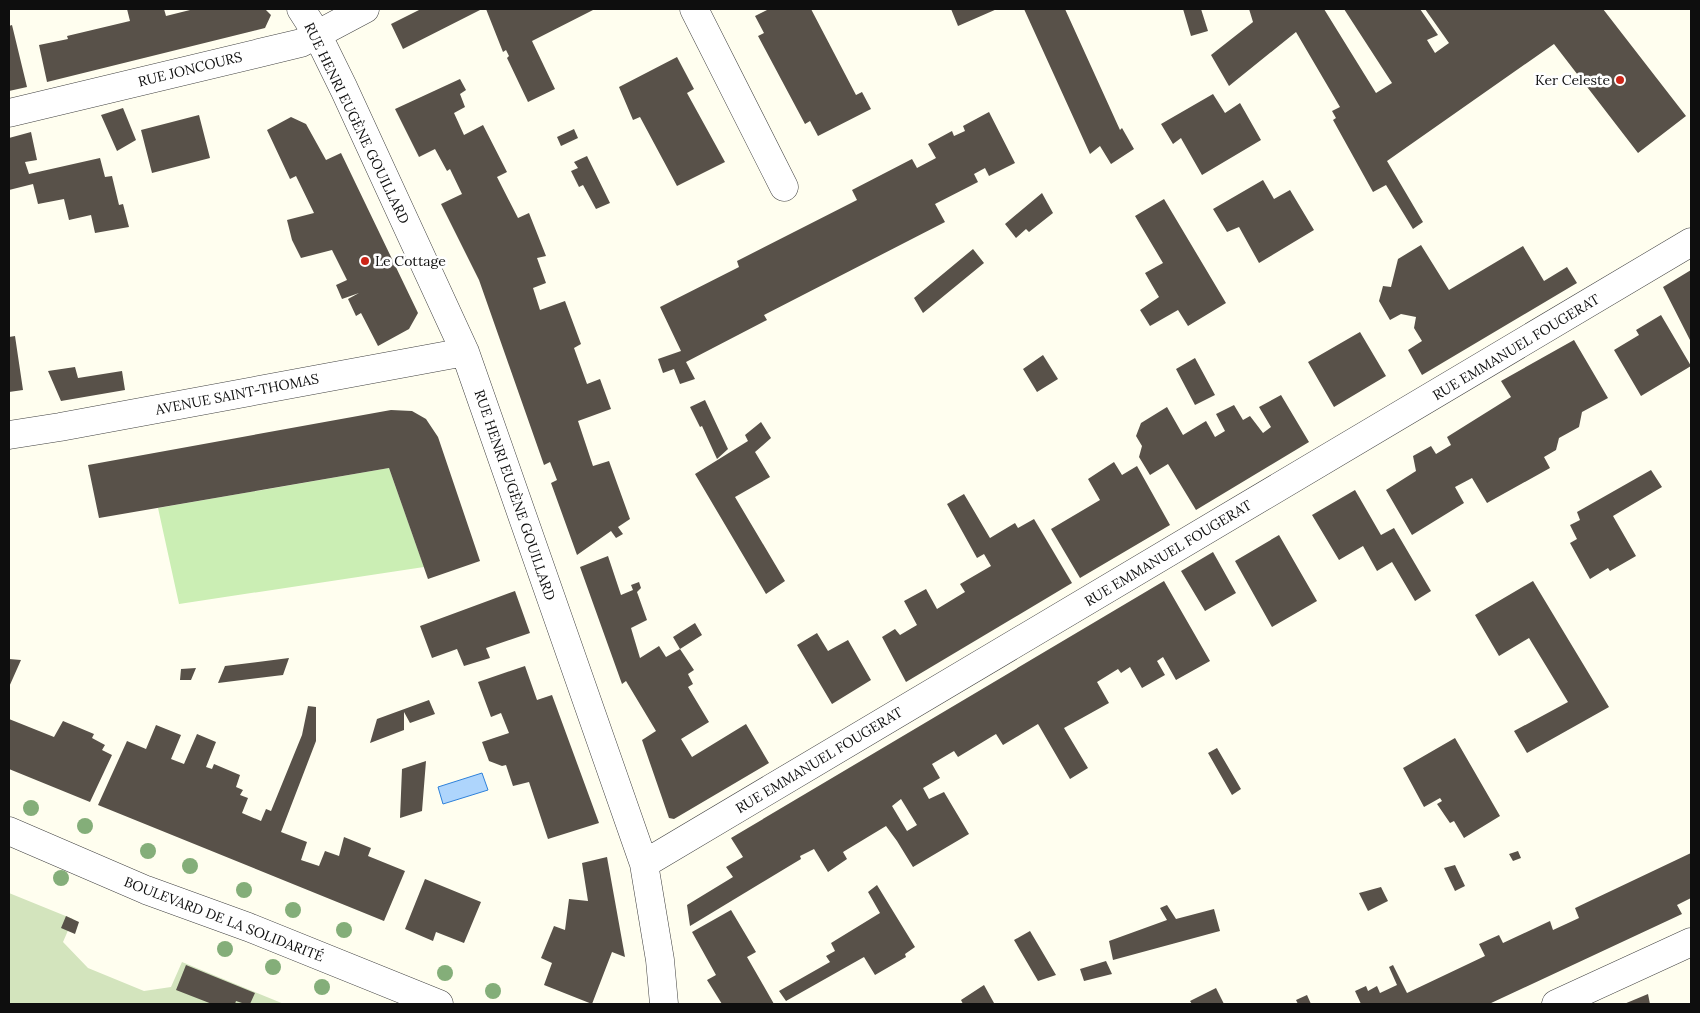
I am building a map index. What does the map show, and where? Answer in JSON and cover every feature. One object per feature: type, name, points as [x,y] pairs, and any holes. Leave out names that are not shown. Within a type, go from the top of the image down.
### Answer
[{"type":"street","name":"RUE HENRI EUGÈNE GOUILLARD","points":[[301,9],[317,34],[465,352],[644,864],[660,960],[664,1004]]},
{"type":"street","name":"RUE JONCOURS","points":[[9,113],[301,43],[365,9]]},
{"type":"street","points":[[694,9],[784,188]]},
{"type":"street","name":"RUE EMMANUEL FOUGERAT","points":[[644,864],[1691,242]]},
{"type":"street","name":"AVENUE SAINT-THOMAS","points":[[9,435],[70,426],[465,352]]},
{"type":"street","name":"BOULEVARD DE LA SOLIDARITÉ","points":[[9,831],[146,890],[248,927],[440,1004]]},
{"type":"street","points":[[1561,1003],[1691,942]]},
{"type":"green space","points":[[389,468],[424,567],[179,604],[158,508]]},
{"type":"green space","points":[[9,893],[73,919],[63,942],[88,968],[144,991],[171,987],[182,962],[284,1004],[9,1004]]},
{"type":"water","points":[[482,773],[488,790],[443,804],[438,787]]},
{"type":"building","points":[[127,9],[164,9],[166,16],[194,9],[265,9],[271,15],[265,28],[47,82],[39,45],[68,39],[67,36],[130,21]]},
{"type":"building","points":[[421,9],[482,9],[403,49],[391,24]]},
{"type":"building","points":[[486,9],[595,9],[532,41],[555,89],[528,102],[507,58],[509,56],[506,50],[503,52]]},
{"type":"building","points":[[769,9],[811,9],[856,95],[862,92],[871,109],[818,136],[810,121],[805,124],[758,36],[764,33],[755,16]]},
{"type":"building","points":[[951,9],[997,9],[958,26]]},
{"type":"building","points":[[1024,9],[1065,9],[1120,130],[1122,128],[1134,149],[1111,164],[1100,146],[1090,154]]},
{"type":"building","points":[[1183,9],[1201,9],[1208,31],[1191,36]]},
{"type":"building","points":[[1249,9],[1324,9],[1376,93],[1392,83],[1344,9],[1420,9],[1438,35],[1427,40],[1435,53],[1449,43],[1425,9],[1603,9],[1686,116],[1638,153],[1554,44],[1387,161],[1423,222],[1413,229],[1386,185],[1373,192],[1333,120],[1336,118],[1332,111],[1340,107],[1296,32],[1229,86],[1211,55],[1253,22]]},
{"type":"building","points":[[12,25],[27,87],[9,91],[9,26]]},
{"type":"building","points":[[677,57],[694,89],[687,93],[725,162],[677,186],[640,117],[633,120],[619,87]]},
{"type":"building","points":[[460,79],[466,90],[460,94],[465,107],[454,113],[464,135],[483,125],[507,172],[497,177],[518,218],[529,213],[546,256],[537,258],[546,283],[533,288],[540,310],[565,301],[581,344],[574,348],[587,384],[600,379],[611,409],[578,421],[593,466],[609,461],[630,519],[618,527],[623,534],[616,538],[611,531],[577,555],[551,483],[557,480],[550,462],[544,465],[479,280],[441,204],[462,194],[450,169],[447,171],[435,149],[419,157],[395,109]]},
{"type":"building","points":[[1213,94],[1225,113],[1240,103],[1261,140],[1202,175],[1181,138],[1173,144],[1161,124]]},
{"type":"building","points":[[123,108],[136,140],[117,151],[101,115]]},
{"type":"building","points":[[989,112],[1015,163],[989,176],[985,168],[974,174],[978,182],[935,204],[945,222],[764,315],[767,320],[686,362],[695,379],[680,384],[674,369],[663,373],[658,359],[681,351],[660,307],[739,267],[737,261],[857,200],[852,190],[912,159],[917,168],[936,158],[928,144],[952,131],[954,136],[965,131],[963,126]]},
{"type":"building","points":[[199,115],[210,158],[152,173],[141,130]]},
{"type":"building","points":[[291,117],[306,124],[326,160],[341,153],[418,313],[409,329],[378,346],[361,313],[356,316],[348,299],[359,293],[342,299],[336,285],[347,280],[332,250],[301,258],[292,240],[287,220],[314,213],[296,176],[290,179],[267,130]]},
{"type":"building","points":[[574,129],[578,138],[561,146],[557,137]]},
{"type":"building","points":[[31,132],[37,160],[25,162],[29,174],[100,158],[105,177],[112,176],[119,205],[123,204],[129,227],[95,233],[91,215],[69,220],[64,199],[38,204],[33,184],[9,190],[9,138]]},
{"type":"building","points":[[587,156],[610,203],[596,209],[583,185],[579,187],[571,171],[578,168],[574,162]]},
{"type":"building","points":[[1263,180],[1274,199],[1290,190],[1314,230],[1259,263],[1239,227],[1227,232],[1213,209]]},
{"type":"building","points":[[1042,193],[1053,213],[1029,232],[1026,229],[1016,238],[1005,224]]},
{"type":"building","points":[[1164,199],[1226,303],[1188,326],[1178,310],[1150,326],[1140,310],[1159,297],[1145,273],[1163,263],[1135,216]]},
{"type":"building","points":[[1421,245],[1449,290],[1523,246],[1544,281],[1567,267],[1577,283],[1422,375],[1408,350],[1422,341],[1414,328],[1416,317],[1401,314],[1390,320],[1379,301],[1383,286],[1391,287],[1398,259]]},
{"type":"building","points":[[973,249],[984,263],[923,313],[914,298]]},
{"type":"building","points":[[1691,270],[1691,342],[1663,287]]},
{"type":"building","points":[[1661,315],[1691,366],[1641,396],[1614,350],[1639,335],[1636,330]]},
{"type":"building","points":[[1360,332],[1386,376],[1334,407],[1308,362]]},
{"type":"building","points":[[15,336],[23,390],[9,392],[9,337]]},
{"type":"building","points":[[1574,340],[1608,398],[1582,412],[1579,427],[1559,438],[1556,450],[1544,457],[1550,468],[1487,503],[1472,478],[1455,487],[1464,503],[1412,535],[1386,490],[1416,471],[1413,456],[1431,446],[1436,454],[1451,445],[1447,437],[1511,397],[1501,381]]},
{"type":"building","points":[[1043,355],[1058,379],[1037,392],[1023,369]]},
{"type":"building","points":[[1195,358],[1215,395],[1195,405],[1176,369]]},
{"type":"building","points":[[75,367],[78,378],[122,371],[125,390],[61,401],[48,371]]},
{"type":"building","points":[[1281,395],[1309,442],[1196,510],[1168,464],[1150,475],[1139,457],[1142,446],[1136,436],[1141,423],[1167,407],[1183,435],[1206,421],[1215,437],[1225,431],[1216,414],[1234,405],[1243,420],[1250,416],[1263,433],[1271,427],[1259,407]]},
{"type":"building","points":[[705,400],[728,449],[717,459],[702,426],[700,427],[690,407]]},
{"type":"building","points":[[391,410],[412,411],[426,419],[438,437],[480,561],[428,579],[389,468],[99,518],[88,465]]},
{"type":"building","points":[[761,422],[771,438],[755,452],[770,477],[735,497],[785,581],[766,594],[695,474],[748,441],[745,435]]},
{"type":"building","points":[[1114,462],[1122,475],[1137,466],[1170,525],[1080,578],[1051,529],[1100,500],[1088,479]]},
{"type":"building","points":[[1651,470],[1662,487],[1613,516],[1636,556],[1610,571],[1608,568],[1590,579],[1570,543],[1577,539],[1570,525],[1580,520],[1577,512]]},
{"type":"building","points":[[1355,490],[1381,535],[1394,528],[1431,591],[1415,601],[1392,562],[1377,571],[1363,546],[1339,560],[1312,515]]},
{"type":"building","points":[[964,494],[990,538],[1015,523],[1018,528],[1034,519],[1072,583],[906,682],[882,637],[895,629],[900,635],[917,625],[904,601],[926,589],[937,609],[965,592],[960,584],[991,566],[984,554],[977,558],[947,504]]},
{"type":"building","points":[[1279,535],[1317,601],[1272,627],[1235,561]]},
{"type":"building","points":[[1213,552],[1236,593],[1205,611],[1181,571]]},
{"type":"building","points":[[608,556],[621,595],[633,590],[631,585],[639,582],[641,588],[637,592],[647,620],[631,628],[640,658],[659,646],[666,657],[680,649],[694,670],[688,674],[693,684],[688,687],[709,722],[681,739],[692,757],[746,724],[769,763],[674,819],[669,818],[642,740],[656,731],[626,681],[622,684],[580,567]]},
{"type":"building","points":[[1164,581],[1210,661],[1176,680],[1163,657],[1157,661],[1165,675],[1142,688],[1130,667],[1121,673],[1118,669],[1097,682],[1109,703],[1064,728],[1088,768],[1070,779],[1038,724],[1003,745],[996,734],[958,757],[954,751],[932,764],[940,778],[923,788],[929,799],[944,792],[969,834],[913,867],[886,826],[843,852],[847,859],[828,872],[814,849],[800,856],[801,859],[690,926],[687,905],[733,877],[726,867],[743,857],[731,838]],"holes":[[[901,799],[917,825],[907,831],[892,806]]]},
{"type":"building","points":[[1533,581],[1609,707],[1527,753],[1514,731],[1568,702],[1529,638],[1499,656],[1475,615]]},
{"type":"building","points":[[515,591],[530,633],[486,648],[490,658],[464,666],[457,649],[432,658],[420,626]]},
{"type":"building","points":[[695,623],[702,635],[680,649],[673,637]]},
{"type":"building","points":[[817,633],[828,651],[848,640],[871,680],[832,704],[797,645]]},
{"type":"building","points":[[289,658],[283,675],[218,683],[225,666]]},
{"type":"building","points":[[9,659],[21,660],[9,687]]},
{"type":"building","points":[[525,666],[537,700],[552,695],[599,823],[548,839],[529,782],[513,786],[506,765],[502,766],[489,761],[482,742],[509,733],[501,713],[491,717],[478,682]]},
{"type":"building","points":[[196,668],[191,680],[180,680],[181,669]]},
{"type":"building","points":[[429,700],[435,714],[410,723],[404,712],[404,730],[370,743],[377,719]]},
{"type":"building","points":[[308,706],[316,707],[316,741],[281,832],[307,842],[301,860],[319,866],[325,851],[339,856],[344,837],[371,848],[368,856],[405,871],[384,921],[98,805],[127,741],[146,749],[156,725],[181,735],[171,759],[184,764],[197,734],[216,742],[206,767],[212,769],[214,764],[240,775],[236,787],[243,790],[240,795],[248,798],[242,813],[261,821],[266,809],[271,811],[302,735]]},
{"type":"building","points":[[9,719],[54,737],[63,721],[94,734],[92,738],[105,745],[102,750],[112,755],[90,802],[9,769]]},
{"type":"building","points":[[1455,738],[1500,816],[1464,838],[1454,821],[1450,823],[1437,804],[1442,801],[1440,798],[1424,807],[1403,768]]},
{"type":"building","points":[[1217,748],[1241,789],[1232,795],[1208,753]]},
{"type":"building","points":[[426,761],[422,811],[400,818],[402,769]]},
{"type":"building","points":[[1518,851],[1521,858],[1513,861],[1509,854]]},
{"type":"building","points":[[1691,853],[1691,898],[1677,905],[1682,914],[1489,1004],[1361,1004],[1355,991],[1366,986],[1368,991],[1377,986],[1380,993],[1397,985],[1389,967],[1393,965],[1407,993],[1485,956],[1479,944],[1499,935],[1503,943],[1550,921],[1553,930],[1579,918],[1575,908]]},
{"type":"building","points":[[607,857],[625,957],[612,952],[592,1004],[544,985],[552,963],[541,958],[554,926],[565,930],[569,899],[588,901],[582,863]]},
{"type":"building","points":[[1455,865],[1465,886],[1455,891],[1444,868]]},
{"type":"building","points":[[425,879],[481,902],[464,943],[436,932],[433,941],[405,929]]},
{"type":"building","points":[[877,885],[915,947],[905,954],[906,957],[875,975],[864,957],[786,1001],[779,991],[830,962],[826,956],[835,951],[831,943],[880,913],[868,892]]},
{"type":"building","points":[[1381,887],[1388,901],[1368,911],[1359,893]]},
{"type":"building","points":[[1167,905],[1176,919],[1214,909],[1220,931],[1113,960],[1109,941],[1167,920],[1160,908]]},
{"type":"building","points":[[731,910],[756,952],[747,957],[774,1004],[722,1004],[707,980],[716,975],[692,932]]},
{"type":"building","points":[[66,916],[79,922],[75,934],[61,928]]},
{"type":"building","points":[[1030,931],[1056,975],[1038,981],[1014,940]]},
{"type":"building","points":[[1106,961],[1112,974],[1084,981],[1080,969]]},
{"type":"building","points":[[186,965],[255,993],[250,1004],[236,1001],[235,1004],[212,1004],[176,990]]},
{"type":"building","points":[[984,985],[994,1003],[963,1004],[961,1000]]},
{"type":"building","points":[[1216,988],[1224,1004],[1192,1004],[1190,1001]]},
{"type":"building","points":[[1648,994],[1650,1004],[1624,1004]]},
{"type":"building","points":[[1307,995],[1311,1004],[1298,1004],[1296,1000]]},
{"type":"place","name":"Ker Celeste","points":[[1620,80]]},
{"type":"place","name":"Le Cottage","points":[[365,261]]}]
